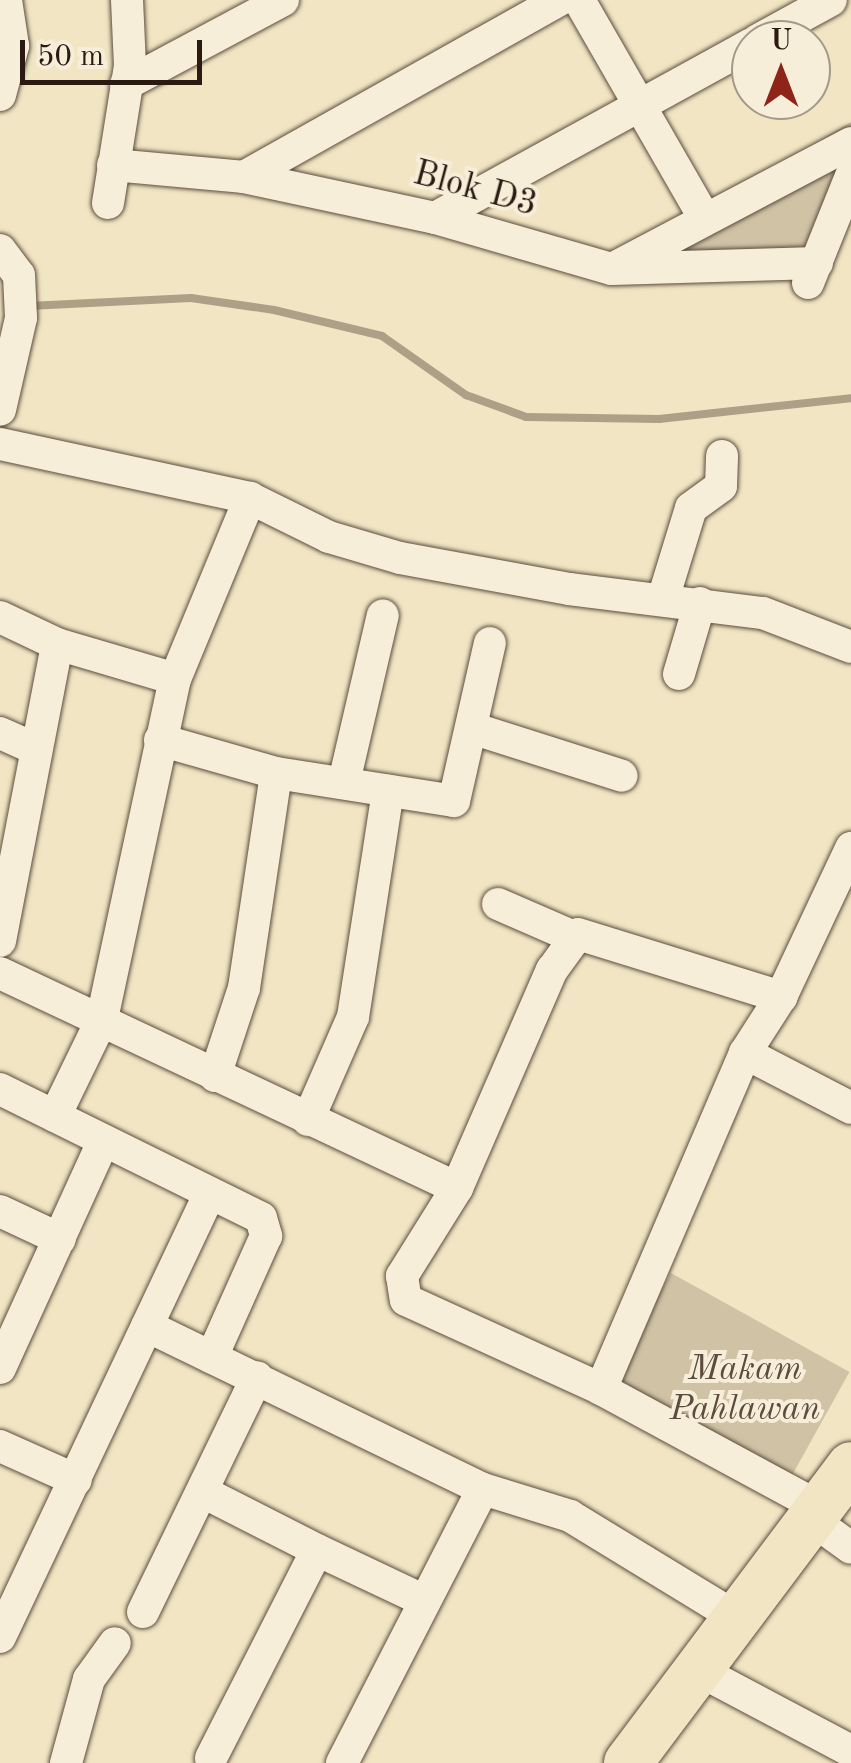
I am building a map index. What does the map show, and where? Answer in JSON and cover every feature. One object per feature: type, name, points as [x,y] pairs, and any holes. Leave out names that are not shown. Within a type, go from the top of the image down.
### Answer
[{"type":"highway","points":[[628,1763],[851,1466]]},
{"type":"street","points":[[0,95],[13,46],[6,0]]},
{"type":"street","points":[[108,203],[132,41],[127,0]]},
{"type":"street","points":[[126,84],[283,0]]},
{"type":"street","points":[[244,177],[560,0]]},
{"type":"street","points":[[579,0],[636,108],[704,217]]},
{"type":"street","points":[[794,20],[830,0]]},
{"type":"street","points":[[435,218],[731,55]]},
{"type":"street","points":[[612,269],[851,142]]},
{"type":"street","name":"Blok D3","points":[[113,166],[244,177],[435,218],[612,269],[812,275],[851,176]]},
{"type":"street","points":[[0,410],[20,318],[10,262]]},
{"type":"street","points":[[0,444],[250,498],[329,537],[400,558],[763,613],[851,647]]},
{"type":"street","points":[[663,599],[696,498],[721,486],[722,456]]},
{"type":"street","points":[[55,1116],[102,1020],[174,678],[250,498]]},
{"type":"street","points":[[679,674],[700,603]]},
{"type":"street","points":[[344,782],[383,616]]},
{"type":"street","points":[[0,617],[57,644],[174,678]]},
{"type":"street","points":[[160,740],[276,773],[455,801],[490,642]]},
{"type":"street","points":[[0,941],[8,868],[57,644]]},
{"type":"street","points":[[472,728],[622,776]]},
{"type":"street","points":[[0,733],[36,749]]},
{"type":"street","points":[[215,1076],[244,988],[276,773]]},
{"type":"street","points":[[308,1120],[352,1018],[388,790]]},
{"type":"street","points":[[601,1390],[746,1053],[781,997],[851,848]]},
{"type":"street","points":[[498,904],[574,937],[588,934],[781,997]]},
{"type":"street","points":[[574,937],[552,970],[457,1188],[402,1276],[401,1294],[601,1390],[815,1513],[851,1548]]},
{"type":"street","points":[[0,973],[457,1188]]},
{"type":"street","points":[[746,1053],[851,1108]]},
{"type":"street","points":[[0,1089],[102,1144],[210,1193],[267,1226],[212,1357]]},
{"type":"street","points":[[0,1368],[102,1144]]},
{"type":"street","points":[[0,1637],[210,1193]]},
{"type":"street","points":[[0,1211],[60,1240]]},
{"type":"street","points":[[147,1326],[483,1489],[570,1516],[739,1619]]},
{"type":"street","points":[[142,1612],[257,1377]]},
{"type":"street","points":[[0,1446],[76,1480]]},
{"type":"street","points":[[342,1763],[483,1489]]},
{"type":"street","points":[[203,1492],[425,1601]]},
{"type":"street","points":[[211,1758],[317,1550]]},
{"type":"street","points":[[66,1763],[90,1678],[115,1642]]},
{"type":"street","points":[[700,1671],[851,1751]]},
{"type":"green space","points":[[851,122],[851,142],[807,254],[623,257]]},
{"type":"green space","name":"Makam Pahlawan","points":[[671,1273],[849,1372],[785,1487],[607,1388]]},
{"type":"waterway","points":[[29,306],[191,298],[274,310],[382,336],[466,395],[526,417],[659,419],[851,398]]}]
